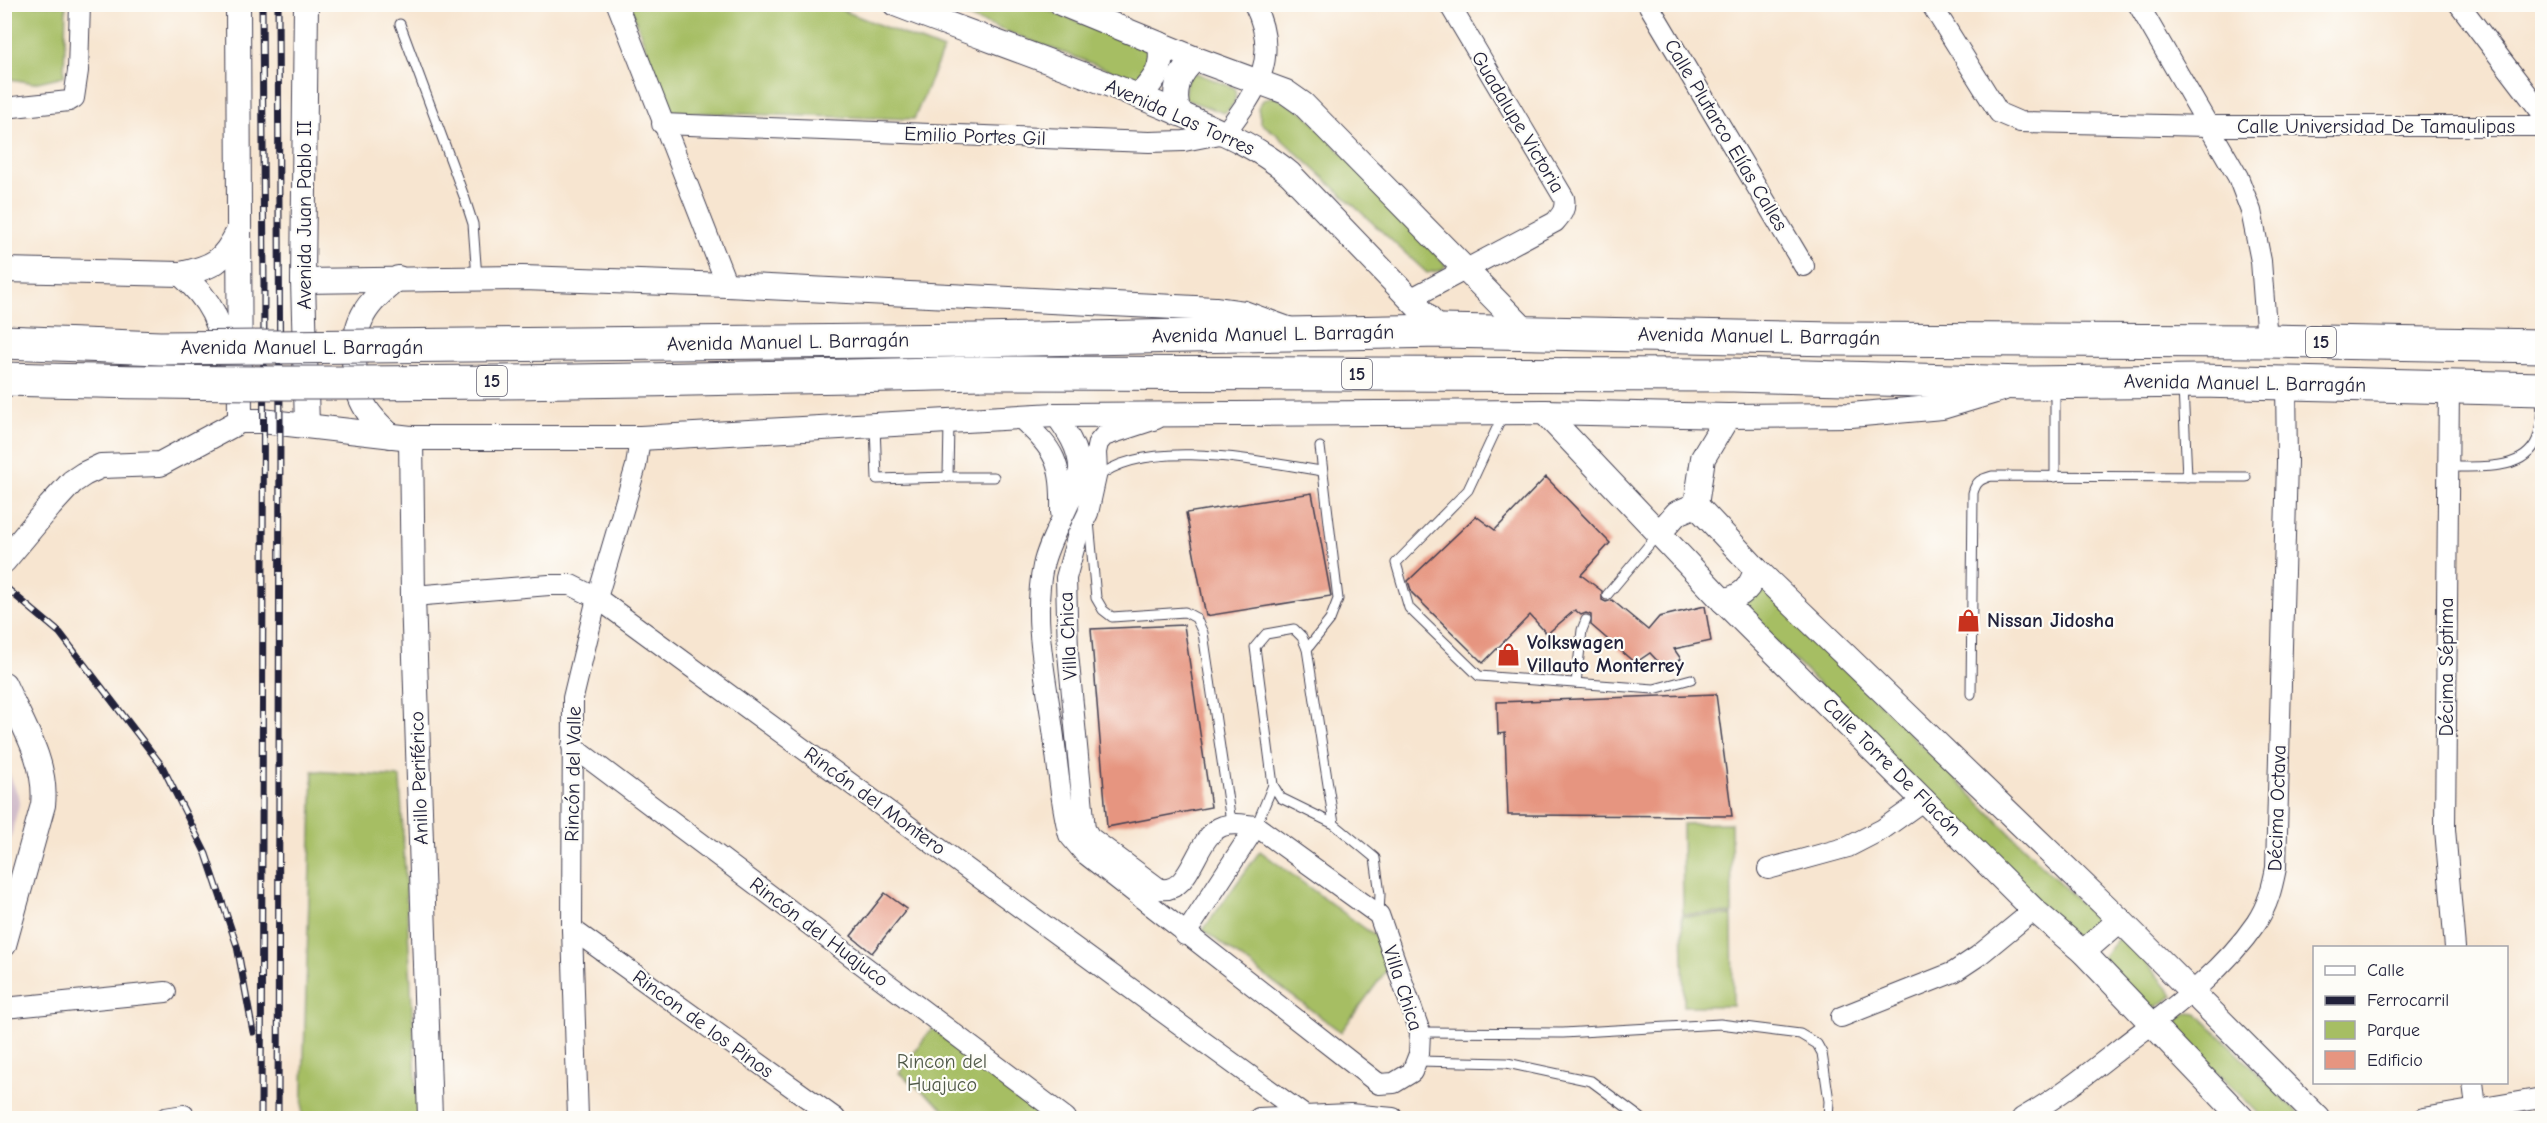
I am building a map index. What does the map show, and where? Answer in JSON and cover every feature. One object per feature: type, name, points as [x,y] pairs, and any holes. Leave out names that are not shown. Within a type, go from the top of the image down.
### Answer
[{"type":"highway","name":"Avenida Manuel L. Barragán","points":[[4,342],[160,348],[978,340],[1526,331],[1835,339],[2267,341],[2542,346]]},
{"type":"highway","name":"Avenida Manuel L. Barragán","points":[[4,379],[154,383],[599,381],[980,373],[1733,375],[2542,389]]},
{"type":"street","points":[[4,108],[69,101],[74,98],[78,71],[80,4]]},
{"type":"street","points":[[238,4],[240,421]]},
{"type":"street","name":"Avenida Juan Pablo II","points":[[306,4],[303,281],[307,426]]},
{"type":"street","points":[[617,4],[662,124],[727,285]]},
{"type":"street","name":"Avenida Las Torres","points":[[895,4],[1139,96],[1225,133],[1270,157],[1290,174],[1441,331]]},
{"type":"street","points":[[1062,4],[1196,59],[1286,92],[1320,118],[1526,331]]},
{"type":"street","points":[[1225,133],[1260,81],[1266,47],[1265,32],[1254,4]]},
{"type":"street","name":"Guadalupe Victoria","points":[[1410,299],[1464,268],[1555,222],[1561,216],[1565,205],[1564,198],[1449,4]]},
{"type":"street","name":"Calle Plutarco Elías Calles","points":[[1648,4],[1804,266]]},
{"type":"street","name":"Calle Universidad De Tamaulipas","points":[[1931,4],[1999,113],[2020,122],[2210,126],[2542,126]]},
{"type":"street","points":[[2138,4],[2238,177],[2251,211],[2261,261],[2267,341]]},
{"type":"street","points":[[2458,4],[2542,113]]},
{"type":"street","points":[[1139,96],[1160,69],[1162,58],[1160,44]]},
{"type":"street","points":[[1179,114],[1175,91],[1185,68],[1196,59]]},
{"type":"street","name":"Emilio Portes Gil","points":[[662,124],[1149,142],[1184,141],[1225,133]]},
{"type":"street","points":[[4,270],[181,274],[208,267],[221,260],[228,253],[238,232]]},
{"type":"street","points":[[181,274],[200,290],[219,324],[231,401],[227,418],[217,432]]},
{"type":"street","points":[[303,281],[477,278],[727,285],[1215,309],[1244,313],[1299,333]]},
{"type":"street","points":[[398,279],[379,294],[363,314],[357,333],[356,353],[358,391],[364,405],[376,422],[401,437]]},
{"type":"street","points":[[4,561],[72,482],[84,474],[101,466],[160,464],[240,421],[262,421],[401,437],[640,438],[1055,415],[1504,412],[1728,416],[1851,415],[1942,407],[2040,382]]},
{"type":"street","name":"Décima Octava","points":[[2022,1119],[2052,1101],[2191,992],[2231,955],[2256,922],[2271,896],[2276,867],[2287,462],[2286,383]]},
{"type":"street","name":"Décima Séptima","points":[[2448,386],[2445,829],[2455,946]]},
{"type":"street","name":"Calle Torre De Flacón","points":[[1544,412],[1723,601],[1925,799],[2034,910],[2083,952],[2242,1119]]},
{"type":"street","name":"Villa Chica","points":[[1079,835],[1066,578],[1078,534],[1088,513],[1095,480],[1095,452],[1098,442],[1104,436],[1168,414]]},
{"type":"street","name":"Villa Chica","points":[[1055,415],[1071,441],[1079,467],[1079,479],[1043,563],[1040,582],[1040,629],[1066,822],[1079,835],[1090,837],[1160,889],[1168,890],[1176,887],[1183,880],[1206,840],[1216,829],[1247,825]]},
{"type":"street","points":[[1696,505],[1703,458],[1728,416]]},
{"type":"street","points":[[1019,417],[1042,438],[1054,454],[1059,470],[1061,517]]},
{"type":"street","name":"Anillo Periférico","points":[[401,437],[413,596],[430,1119]]},
{"type":"street","name":"Rincón del Valle","points":[[578,1119],[572,928],[573,698],[597,598],[636,466],[640,438]]},
{"type":"street","points":[[1660,532],[1677,513],[1696,505]]},
{"type":"street","points":[[1696,505],[1756,569],[2120,920],[2318,1119]]},
{"type":"street","points":[[1723,601],[1744,594],[1754,578],[1756,569]]},
{"type":"street","name":"Rincón del Montero","points":[[413,596],[571,585],[597,598],[1305,1116]]},
{"type":"street","points":[[1040,611],[1066,604]]},
{"type":"street","points":[[4,684],[40,766],[45,787],[43,805],[4,945]]},
{"type":"street","name":"Rincón del Huajuco","points":[[572,746],[1066,1119]]},
{"type":"street","points":[[1768,869],[1848,847],[1883,829],[1925,799]]},
{"type":"street","points":[[1185,935],[1247,825],[1379,915]]},
{"type":"street","points":[[1079,835],[1084,853],[1185,935],[1379,1084],[1394,1083],[1406,1078],[1418,1061]]},
{"type":"street","points":[[1840,1017],[1954,972],[1978,956],[2034,910]]},
{"type":"street","name":"Villa Chica","points":[[1379,915],[1420,1032],[1418,1061]]},
{"type":"street","points":[[2083,952],[2120,920]]},
{"type":"street","name":"Rincon de los Pinos","points":[[572,928],[835,1119]]},
{"type":"street","points":[[4,1008],[166,992]]},
{"type":"street","points":[[2473,1084],[2476,1108]]},
{"type":"street","points":[[2424,1119],[2542,1098]]},
{"type":"street","points":[[1259,1119],[1350,1114],[1393,1119]]},
{"type":"lane","points":[[400,24],[473,224],[477,278]]},
{"type":"lane","points":[[2183,381],[2187,477]]},
{"type":"lane","points":[[2040,382],[2055,477]]},
{"type":"lane","points":[[2447,467],[2495,466],[2522,458],[2532,450],[2538,438],[2542,398]]},
{"type":"lane","points":[[1504,412],[1468,490],[1396,563],[1409,608],[1479,676],[1654,689],[1691,679]]},
{"type":"lane","points":[[948,477],[949,421]]},
{"type":"lane","points":[[875,425],[877,479],[994,477]]},
{"type":"lane","points":[[1307,650],[1330,620],[1338,599],[1320,447]]},
{"type":"lane","points":[[1095,480],[1104,472],[1136,460],[1166,455],[1222,457],[1322,471]]},
{"type":"lane","points":[[1971,694],[1975,485],[1981,478],[1992,476],[2246,477]]},
{"type":"lane","points":[[1088,513],[1096,598],[1103,610],[1112,617],[1185,612],[1196,618],[1203,633],[1230,814],[1247,825],[1274,785]]},
{"type":"lane","points":[[1607,596],[1660,532]]},
{"type":"lane","points":[[1576,683],[1582,630],[1586,620]]},
{"type":"lane","points":[[1334,824],[1307,650],[1302,637],[1294,629],[1266,633],[1255,647],[1274,785],[1286,802],[1334,824],[1375,858],[1380,894],[1379,915]]},
{"type":"lane","points":[[1420,1032],[1563,1033],[1720,1024],[1800,1034],[1816,1044],[1822,1053],[1829,1101],[1828,1119]]},
{"type":"lane","points":[[1418,1061],[1507,1063],[1591,1081],[1641,1119]]},
{"type":"shaded area","points":[[5,763],[20,800],[5,862]]},
{"type":"green space","points":[[4,5],[66,5],[64,76],[34,83],[5,78]]},
{"type":"green space","points":[[630,5],[829,5],[943,50],[914,119],[670,112]]},
{"type":"green space","points":[[936,5],[1034,5],[1146,47],[1152,59],[1143,79],[1136,80]]},
{"type":"green space","points":[[1196,73],[1235,88],[1235,99],[1224,113],[1184,99],[1187,77]]},
{"type":"green space","points":[[1273,96],[1305,113],[1446,265],[1442,270],[1427,273],[1276,134],[1261,123],[1258,108],[1263,100]]},
{"type":"green space","points":[[1761,585],[2101,924],[2076,940],[1740,606]]},
{"type":"green space","points":[[313,771],[400,777],[418,1118],[302,1118]]},
{"type":"green space","points":[[1731,823],[1732,913],[1683,914],[1682,824]]},
{"type":"green space","points":[[1260,851],[1379,939],[1389,967],[1341,1032],[1203,930]]},
{"type":"green space","points":[[1732,915],[1733,1006],[1684,1006],[1682,916]]},
{"type":"green space","points":[[2122,934],[2174,996],[2153,1009],[2099,961]]},
{"type":"green space","points":[[2190,1013],[2198,1014],[2303,1118],[2263,1118],[2178,1033],[2178,1019]]},
{"type":"green space","name":"Rincon del Huajuco","points":[[932,1028],[1042,1118],[956,1118],[899,1073]]},
{"type":"building","points":[[1546,477],[1610,543],[1581,575],[1602,591],[1602,600],[1606,602],[1612,600],[1648,630],[1659,617],[1705,606],[1711,641],[1674,649],[1681,659],[1665,669],[1650,653],[1635,663],[1591,625],[1591,615],[1586,613],[1581,615],[1575,610],[1547,634],[1530,615],[1483,663],[1412,593],[1408,581],[1476,516],[1495,530]]},
{"type":"building","points":[[1312,493],[1331,596],[1206,616],[1186,513]]},
{"type":"building","points":[[1184,625],[1211,807],[1107,827],[1091,629]]},
{"type":"building","points":[[1716,694],[1732,816],[1508,815],[1505,733],[1498,734],[1497,702]]},
{"type":"building","points":[[885,893],[907,909],[872,953],[851,936]]},
{"type":"railway","points":[[261,1118],[264,283],[262,4]]},
{"type":"railway","points":[[278,4],[280,423],[278,1118]]},
{"type":"railway","points":[[4,586],[60,633],[162,766],[206,854],[237,946],[253,1032]]},
{"type":"place","name":"Nissan Jidosha","points":[[1969,620]]},
{"type":"place","name":"Volkswagen Villauto Monterrey","points":[[1509,654]]}]
